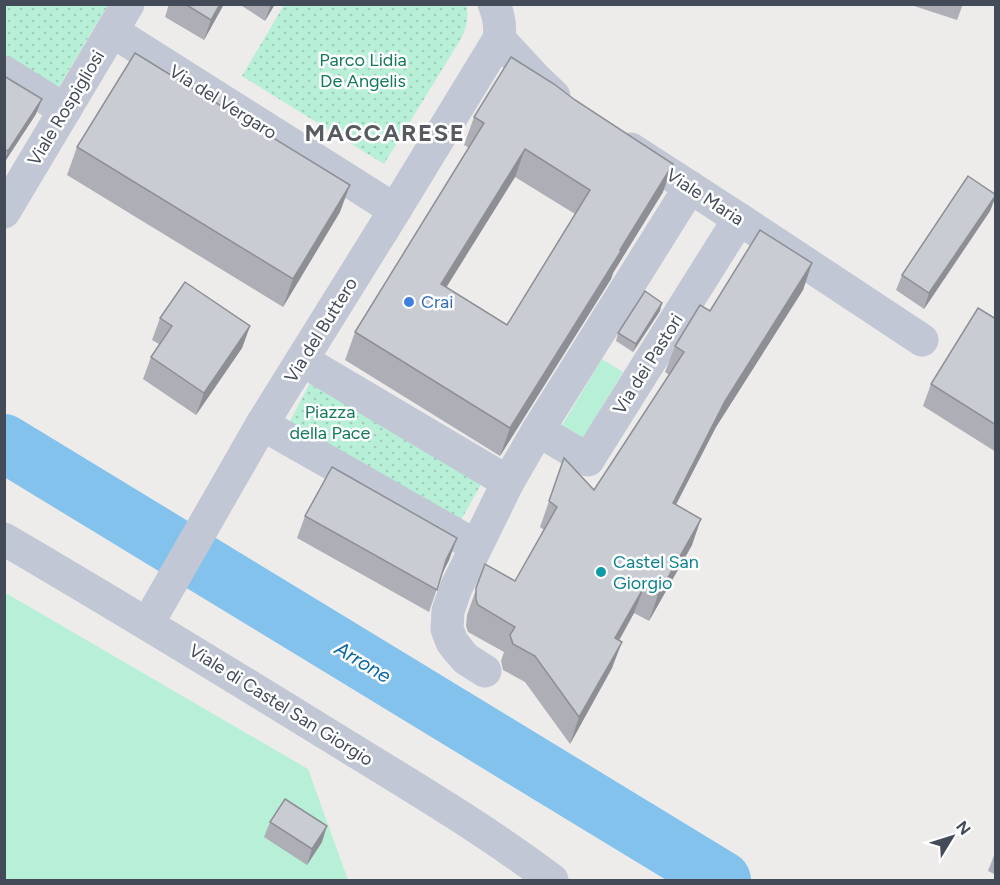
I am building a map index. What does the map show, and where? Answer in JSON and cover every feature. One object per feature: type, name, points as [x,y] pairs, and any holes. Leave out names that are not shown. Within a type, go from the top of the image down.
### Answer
[{"type":"street","points":[[494,4],[500,20],[499,39],[547,90],[575,112]]},
{"type":"street","name":"Viale Rospigliosi","points":[[4,212],[120,18]]},
{"type":"street","name":"Via del Vergaro","points":[[120,18],[395,210]]},
{"type":"street","name":"Via del Buttero","points":[[148,623],[262,424],[499,39]]},
{"type":"street","points":[[4,72],[65,110]]},
{"type":"street","name":"Viale Maria","points":[[603,131],[922,340]]},
{"type":"street","points":[[485,671],[459,651],[447,630],[448,610],[453,594],[508,482],[538,430],[690,187]]},
{"type":"street","name":"Via dei Pastori","points":[[538,430],[588,460],[739,219]]},
{"type":"street","points":[[302,360],[508,482]]},
{"type":"street","points":[[262,424],[476,546]]},
{"type":"street","name":"Viale di Castel San Giorgio","points":[[4,539],[148,623],[460,816],[552,880]]},
{"type":"green space","name":"Parco Lidia De Angelis","points":[[466,4],[467,21],[462,37],[384,164],[242,76],[284,5]]},
{"type":"green space","points":[[4,5],[108,5],[58,88],[5,56]]},
{"type":"green space","points":[[602,359],[623,372],[582,439],[561,427]]},
{"type":"green space","name":"Piazza della Pace","points":[[310,383],[484,479],[460,522],[287,427]]},
{"type":"green space","points":[[4,592],[308,769],[348,880],[5,880]]},
{"type":"building","points":[[185,4],[220,4],[211,20]]},
{"type":"building","points":[[135,53],[350,185],[293,279],[77,147]]},
{"type":"building","points":[[511,57],[673,164],[510,428],[355,332],[484,123],[474,117]],"holes":[[[525,149],[590,190],[507,325],[441,284]]]},
{"type":"building","points":[[4,76],[42,99],[8,151],[4,149]]},
{"type":"building","points":[[968,176],[996,195],[929,293],[902,275]]},
{"type":"building","name":"Castel San Giorgio","points":[[760,230],[812,263],[725,401],[673,503],[701,519],[658,595],[644,587],[615,638],[622,642],[579,717],[535,656],[513,644],[510,635],[515,627],[478,605],[476,588],[485,564],[515,581],[557,507],[549,501],[564,458],[594,490],[684,352],[675,346],[700,305],[710,311]]},
{"type":"building","points":[[185,282],[250,326],[204,393],[151,357],[172,326],[160,318]]},
{"type":"building","points":[[645,291],[662,303],[636,344],[618,333]]},
{"type":"building","points":[[978,308],[996,319],[996,425],[931,384]]},
{"type":"building","points":[[332,467],[457,538],[446,560],[437,590],[305,516]]},
{"type":"building","points":[[285,799],[327,826],[312,849],[270,822]]},
{"type":"waterway","name":"Arrone","points":[[4,443],[722,880]]},
{"type":"place","name":"Crai","points":[[409,302]]},
{"type":"place","name":"Castel San Giorgio","points":[[601,572]]},
{"type":"district","name":"MACCARESE","points":[[385,132]]}]
